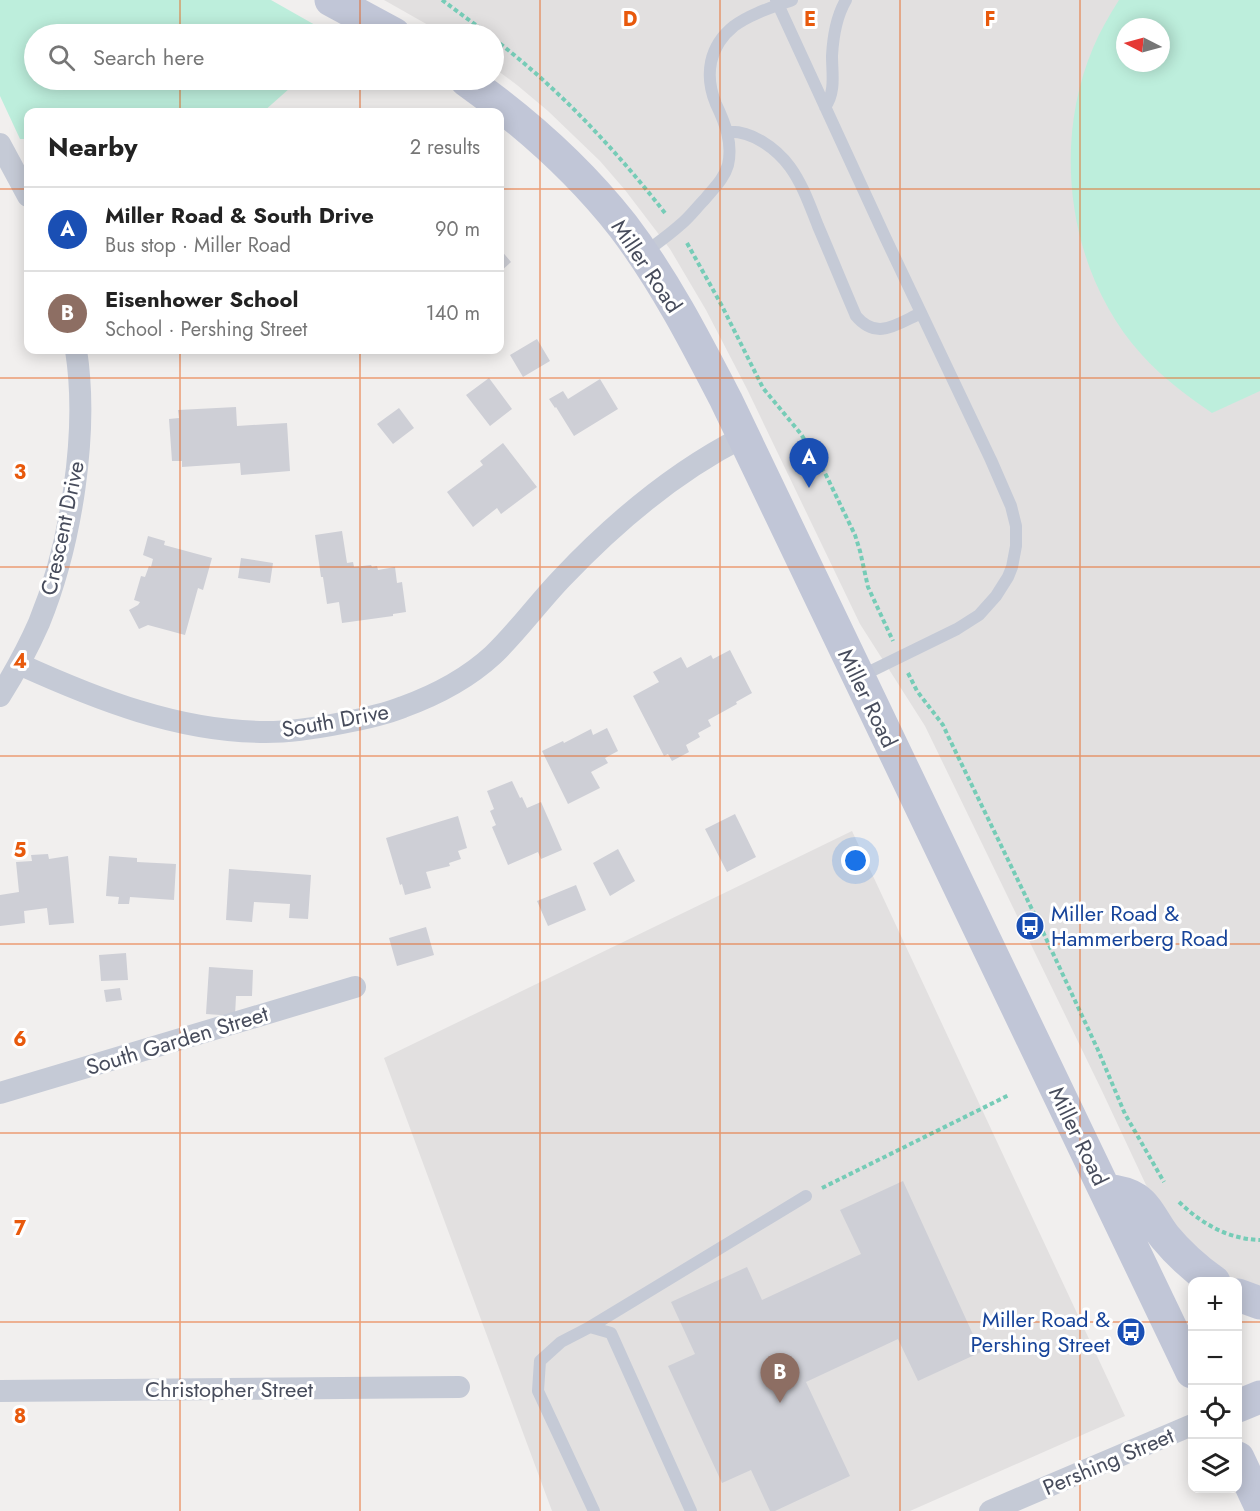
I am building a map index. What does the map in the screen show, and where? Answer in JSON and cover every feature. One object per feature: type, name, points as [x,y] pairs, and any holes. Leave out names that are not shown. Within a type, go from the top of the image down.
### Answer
[{"type":"main road","points":[[331,0],[375,24]]},
{"type":"main road","name":"Miller Road","points":[[479,90],[503,108]]},
{"type":"main road","name":"Miller Road","points":[[504,109],[557,154],[607,207],[670,296],[692,335],[1188,1364]]},
{"type":"main road","points":[[1105,1190],[1119,1192],[1136,1199],[1175,1248],[1209,1277]]},
{"type":"main road","points":[[1242,1296],[1260,1303]]},
{"type":"main road","points":[[1242,1404],[1260,1397]]},
{"type":"main road","points":[[1242,1467],[1260,1505]]},
{"type":"street","points":[[0,144],[24,189]]},
{"type":"street","name":"Crescent Drive","points":[[0,696],[39,623],[54,580],[70,507],[77,461],[79,382],[76,354]]},
{"type":"street","name":"South Drive","points":[[19,664],[86,692],[159,717],[200,726],[265,732],[308,730],[389,713],[445,689],[476,670],[509,638],[560,579],[616,524],[688,468],[743,437]]},
{"type":"street","name":"South Garden Street","points":[[0,1093],[355,987]]},
{"type":"street","name":"Christopher Street","points":[[0,1391],[459,1387]]},
{"type":"street","name":"Pershing Street","points":[[990,1511],[1188,1427]]},
{"type":"lane","points":[[642,254],[680,226],[718,185],[725,174],[728,165],[729,142],[708,76],[711,57],[720,41],[733,27],[777,3],[792,0]]},
{"type":"lane","points":[[825,107],[832,92],[832,59],[836,26],[846,0]]},
{"type":"lane","points":[[777,3],[1011,506],[1016,526],[1016,546],[1012,567],[1004,585],[988,607],[957,629],[858,678]]},
{"type":"lane","points":[[727,132],[744,132],[757,139],[778,154],[790,167],[804,191],[856,316],[862,323],[868,328],[880,330],[921,313]]},
{"type":"lane","points":[[594,1511],[538,1391],[540,1361],[561,1342],[590,1327],[806,1196]]},
{"type":"lane","points":[[590,1327],[611,1333],[691,1511]]},
{"type":"path","points":[[442,0],[474,24]]},
{"type":"path","points":[[504,47],[568,102],[669,217]]},
{"type":"path","points":[[685,240],[722,306],[763,388],[801,434],[826,475],[855,535],[868,587],[893,640]]},
{"type":"path","points":[[916,691],[948,736],[1047,941],[1125,1114],[1168,1189]]},
{"type":"path","points":[[806,1196],[1009,1095]]},
{"type":"path","points":[[1173,1195],[1192,1214],[1219,1232],[1245,1239],[1260,1240]]},
{"type":"shaded area","points":[[384,0],[1260,0],[1260,1293],[1242,1285],[1242,1277],[1226,1277],[1220,1274],[1154,1202],[925,726],[860,624],[747,389],[706,310],[670,249],[625,190],[600,161],[548,111],[504,75],[504,24],[426,24]]},
{"type":"shaded area","points":[[852,831],[1125,1416],[910,1511],[552,1511],[384,1058]]},
{"type":"green space","points":[[0,0],[271,0],[313,24],[24,24],[24,90],[288,90],[268,108],[24,108],[24,139],[20,139],[0,96]]},
{"type":"green space","points":[[1119,0],[1260,0],[1260,391],[1212,413],[1176,386],[1142,355],[1117,323],[1098,287],[1083,249],[1074,209],[1071,168],[1073,126],[1080,86],[1102,30]]},
{"type":"building","points":[[504,254],[511,262],[504,268]]},
{"type":"building","points":[[537,339],[550,361],[523,377],[510,355]]},
{"type":"building","points":[[489,378],[512,409],[490,426],[466,395]]},
{"type":"building","points":[[600,379],[618,409],[574,436],[549,399],[563,391],[568,399]]},
{"type":"building","points":[[236,407],[237,426],[287,423],[290,471],[241,475],[240,463],[182,467],[182,461],[172,461],[169,419],[179,418],[178,410]]},
{"type":"building","points":[[399,408],[414,428],[393,444],[377,424]]},
{"type":"building","points":[[503,443],[537,487],[501,514],[497,508],[473,527],[447,492],[483,465],[480,461]]},
{"type":"building","points":[[342,531],[347,563],[353,562],[354,567],[377,566],[378,570],[395,567],[397,583],[402,582],[406,612],[342,623],[339,602],[327,604],[315,535]]},
{"type":"building","points":[[148,536],[165,541],[164,545],[212,558],[203,590],[198,588],[185,635],[148,625],[139,629],[129,610],[140,602],[134,600],[141,576],[145,577],[149,566],[151,567],[153,559],[143,555]]},
{"type":"building","points":[[241,558],[273,563],[270,583],[238,578]]},
{"type":"building","points":[[730,650],[752,693],[708,720],[711,726],[698,733],[700,737],[686,745],[689,752],[672,761],[668,754],[664,756],[633,696],[659,682],[653,672],[681,657],[687,668],[711,655],[713,659]]},
{"type":"building","points":[[607,728],[618,751],[605,758],[608,763],[591,772],[600,788],[568,804],[542,751],[591,729],[593,735]]},
{"type":"building","points":[[512,781],[527,808],[541,802],[562,850],[541,859],[538,852],[508,865],[492,827],[496,825],[490,811],[494,809],[487,791]]},
{"type":"building","points":[[735,814],[756,857],[727,872],[705,829]]},
{"type":"building","points":[[458,816],[467,848],[458,851],[461,859],[449,863],[450,866],[426,872],[431,888],[405,895],[386,838]]},
{"type":"building","points":[[618,849],[635,881],[610,896],[593,863]]},
{"type":"building","points":[[48,854],[49,859],[68,856],[74,923],[49,925],[47,908],[24,911],[25,923],[0,926],[0,895],[19,892],[16,862],[32,861],[31,855]]},
{"type":"building","points":[[109,856],[137,858],[137,862],[176,864],[174,900],[130,897],[129,904],[118,904],[119,897],[106,896]]},
{"type":"building","points":[[229,869],[311,875],[308,919],[289,918],[290,904],[254,902],[252,922],[226,920]]},
{"type":"building","points":[[576,885],[586,910],[548,926],[537,901]]},
{"type":"building","points":[[426,927],[434,955],[397,966],[389,938]]},
{"type":"building","points":[[126,953],[128,980],[101,981],[99,955]]},
{"type":"building","points":[[209,967],[253,970],[252,996],[236,996],[235,1016],[206,1014]]},
{"type":"building","points":[[120,988],[122,1000],[106,1002],[104,990]]},
{"type":"building","points":[[903,1181],[981,1352],[918,1381],[898,1339],[806,1382],[850,1476],[775,1511],[770,1511],[751,1470],[722,1483],[668,1366],[695,1354],[671,1302],[747,1267],[762,1300],[861,1254],[840,1210]]},
{"type":"place","name":"Miller Road & South Drive","points":[[809,488]]},
{"type":"place","name":"Miller Road & Hammerberg Road","points":[[1030,926]]},
{"type":"place","name":"Miller Road & Pershing Street","points":[[1131,1332]]},
{"type":"place","name":"Eisenhower School","points":[[780,1403]]}]
